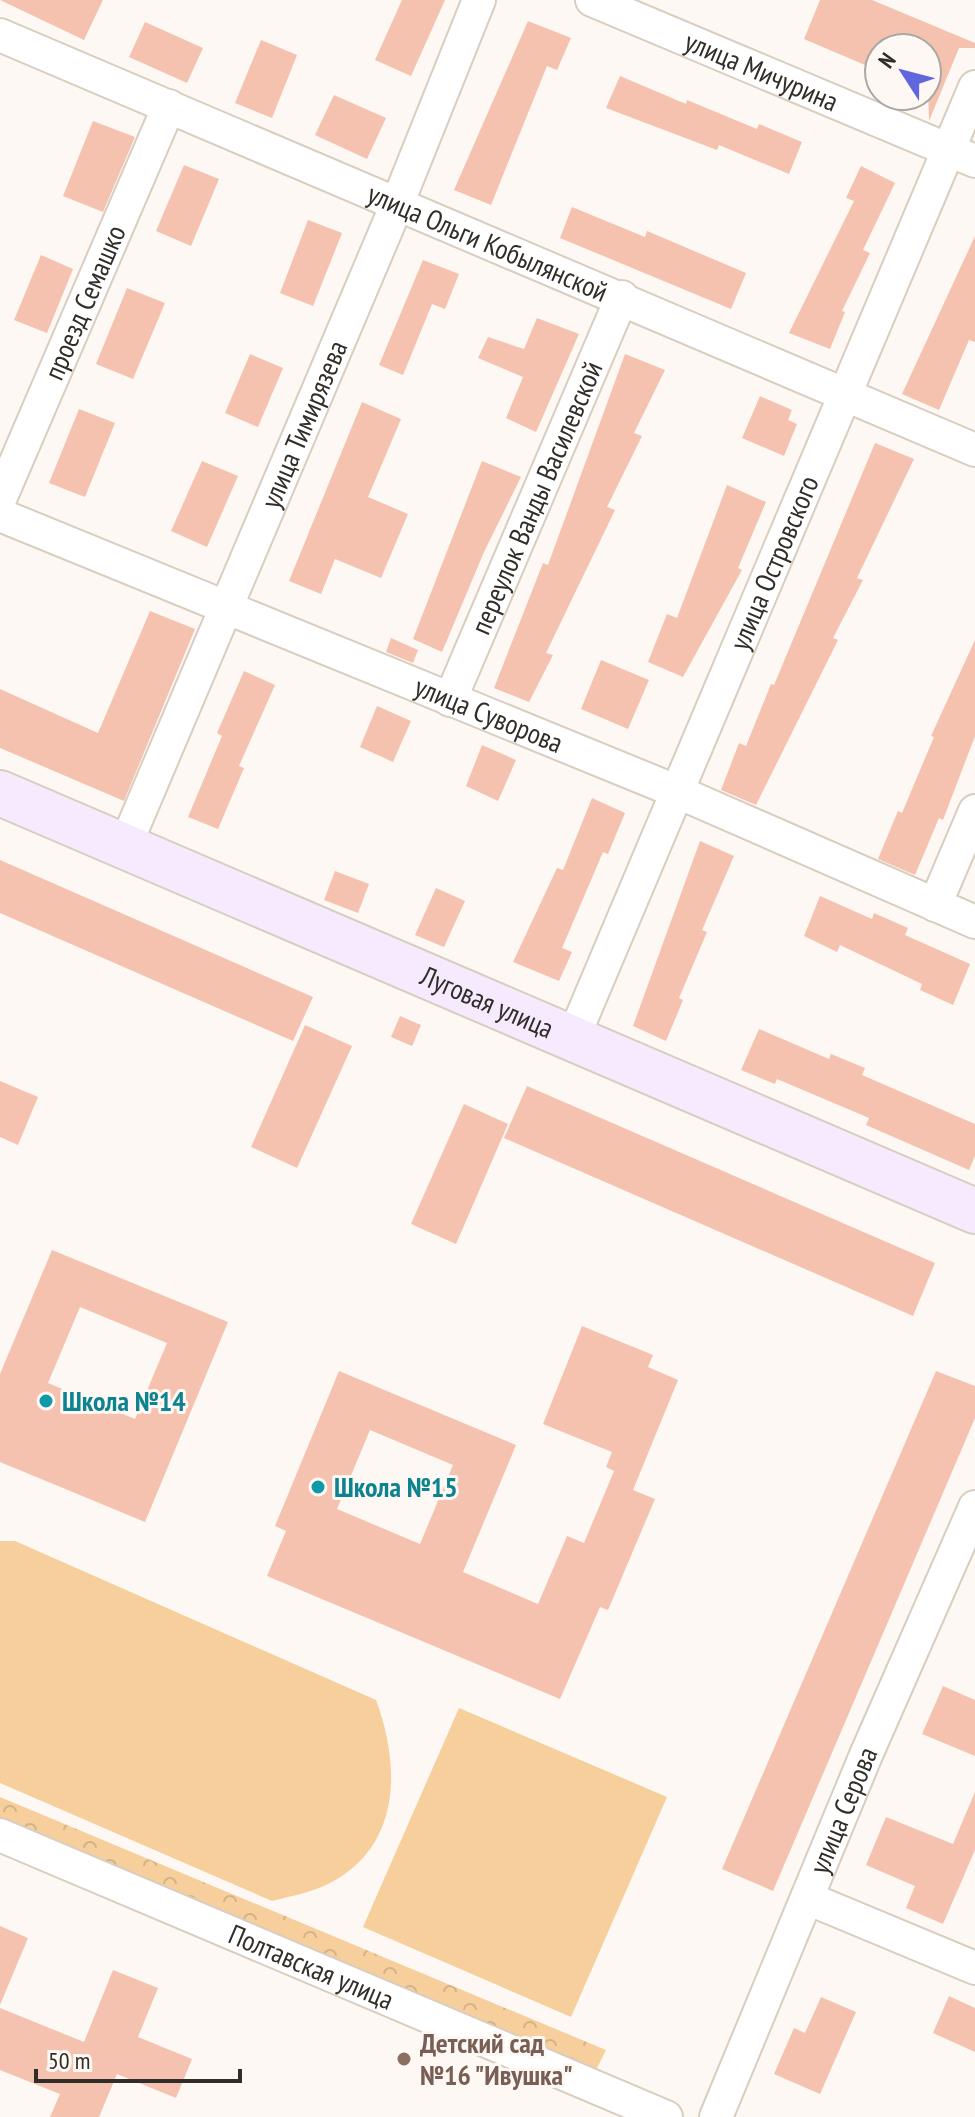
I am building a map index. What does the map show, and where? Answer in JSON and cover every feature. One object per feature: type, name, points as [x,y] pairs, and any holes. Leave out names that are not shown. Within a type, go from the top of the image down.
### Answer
[{"type":"street","name":"улица Тимирязева","points":[[125,846],[398,202],[479,0]]},
{"type":"street","name":"улица Мичурина","points":[[592,0],[962,156]]},
{"type":"street","name":"улица Ольги Кобылянской","points":[[0,35],[622,297],[975,450]]},
{"type":"street","name":"улица Островского","points":[[573,1038],[846,393],[962,156],[975,87]]},
{"type":"street","name":"проезд Семашко","points":[[0,499],[169,106]]},
{"type":"street","name":"переулок Ванды Василевской","points":[[450,700],[622,297]]},
{"type":"street","name":"улица Суворова","points":[[0,515],[678,792],[975,922]]},
{"type":"street","name":"Луговая улица","points":[[0,793],[975,1211]]},
{"type":"street","points":[[935,905],[975,811]]},
{"type":"street","name":"улица Серова","points":[[716,2117],[975,1507]]},
{"type":"street","name":"Полтавская улица","points":[[0,1835],[666,2117]]},
{"type":"street","points":[[807,1898],[975,1968]]},
{"type":"green space","points":[[0,1541],[15,1541],[376,1700],[384,1725],[391,1776],[383,1825],[372,1847],[355,1866],[332,1882],[272,1901],[0,1783]]},
{"type":"green space","points":[[459,1708],[667,1797],[571,2017],[363,1927]]},
{"type":"green space","points":[[0,1797],[606,2050],[593,2076],[0,1829]]},
{"type":"building","points":[[0,0],[103,0],[84,40]]},
{"type":"building","points":[[402,0],[445,0],[411,76],[375,60]]},
{"type":"building","points":[[820,0],[872,0],[975,43],[975,48],[959,48],[943,87],[943,32],[863,32],[863,64],[804,39]]},
{"type":"building","points":[[528,21],[571,38],[557,70],[547,66],[491,205],[454,190]]},
{"type":"building","points":[[145,22],[203,48],[187,83],[129,57]]},
{"type":"building","points":[[261,40],[297,55],[272,118],[235,103]]},
{"type":"building","points":[[620,76],[686,104],[687,100],[757,129],[759,124],[802,142],[789,174],[719,145],[717,150],[606,108]]},
{"type":"building","points":[[334,95],[386,118],[367,159],[315,135]]},
{"type":"building","points":[[93,121],[135,137],[103,212],[63,196]]},
{"type":"building","points":[[184,165],[219,179],[191,246],[156,231]]},
{"type":"building","points":[[861,166],[895,183],[863,250],[870,253],[842,311],[845,312],[830,349],[789,333],[854,201],[846,198]]},
{"type":"building","points":[[572,207],[645,237],[647,231],[746,273],[731,309],[560,238]]},
{"type":"building","points":[[308,220],[342,233],[313,306],[280,293]]},
{"type":"building","points":[[975,236],[975,342],[969,340],[939,410],[902,394]]},
{"type":"building","points":[[41,255],[73,269],[47,333],[14,320]]},
{"type":"building","points":[[423,260],[459,274],[445,309],[432,304],[403,375],[379,365]]},
{"type":"building","points":[[127,288],[165,303],[133,379],[96,364]]},
{"type":"building","points":[[537,318],[579,334],[536,432],[506,418],[523,377],[478,358],[488,337],[524,349]]},
{"type":"building","points":[[250,354],[283,368],[258,427],[225,413]]},
{"type":"building","points":[[625,354],[665,370],[634,433],[642,436],[607,507],[615,510],[546,653],[553,655],[529,702],[494,688],[543,563],[548,565]]},
{"type":"building","points":[[760,396],[792,410],[788,420],[797,424],[784,456],[742,438]]},
{"type":"building","points":[[362,402],[401,419],[368,497],[408,514],[381,578],[335,559],[321,594],[289,581]]},
{"type":"building","points":[[79,409],[115,423],[85,497],[49,483]]},
{"type":"building","points":[[875,443],[914,459],[857,578],[863,580],[833,638],[838,640],[756,805],[721,790],[739,743],[746,746],[771,684],[774,685]]},
{"type":"building","points":[[202,461],[238,476],[207,547],[171,531]]},
{"type":"building","points":[[482,461],[521,477],[484,552],[442,652],[413,639]]},
{"type":"building","points":[[727,485],[766,502],[738,568],[742,570],[683,677],[648,662],[667,614],[677,618]]},
{"type":"building","points":[[150,611],[195,629],[124,801],[0,748],[0,689],[98,733]]},
{"type":"building","points":[[391,638],[418,650],[413,663],[386,652]]},
{"type":"building","points":[[975,640],[975,736],[943,820],[939,818],[915,875],[878,859],[898,811],[902,813],[934,737],[931,736]]},
{"type":"building","points":[[601,660],[649,680],[628,729],[581,709]]},
{"type":"building","points":[[244,671],[275,685],[239,766],[244,768],[218,829],[188,817],[222,736],[217,733]]},
{"type":"building","points":[[377,706],[411,721],[393,762],[360,747]]},
{"type":"building","points":[[482,745],[516,760],[498,801],[466,786]]},
{"type":"building","points":[[592,798],[625,813],[608,854],[603,852],[562,948],[572,952],[559,981],[513,962],[557,868],[563,870]]},
{"type":"building","points":[[700,841],[734,856],[702,930],[707,932],[679,998],[683,1000],[666,1041],[633,1026]]},
{"type":"building","points":[[0,860],[313,997],[293,1041],[0,913]]},
{"type":"building","points":[[335,871],[369,884],[358,913],[324,900]]},
{"type":"building","points":[[436,888],[465,901],[444,947],[415,935]]},
{"type":"building","points":[[820,896],[872,919],[874,913],[908,928],[905,935],[970,964],[953,1005],[920,990],[922,984],[840,945],[837,952],[804,936]]},
{"type":"building","points":[[400,1016],[421,1025],[412,1046],[391,1037]]},
{"type":"building","points":[[305,1025],[352,1046],[297,1168],[251,1147]]},
{"type":"building","points":[[759,1029],[829,1059],[831,1054],[865,1068],[862,1075],[975,1124],[975,1156],[969,1170],[866,1125],[869,1118],[777,1079],[775,1084],[741,1070]]},
{"type":"building","points":[[0,1081],[38,1097],[18,1145],[0,1137]]},
{"type":"building","points":[[527,1086],[935,1263],[913,1316],[504,1138]]},
{"type":"building","points":[[464,1104],[508,1124],[456,1244],[411,1224]]},
{"type":"building","name":"Школа №14","points":[[52,1250],[228,1322],[145,1522],[0,1462],[0,1374]],"holes":[[[80,1307],[167,1343],[135,1419],[48,1383]]]},
{"type":"building","points":[[582,1326],[653,1355],[648,1367],[678,1380],[633,1490],[655,1499],[608,1610],[600,1607],[560,1699],[267,1576],[286,1531],[275,1526],[339,1371],[516,1445],[463,1572],[538,1604],[567,1536],[584,1543],[614,1471],[606,1467],[612,1452],[543,1424]],"holes":[[[370,1430],[453,1465],[420,1544],[337,1509]]]},
{"type":"building","points":[[936,1371],[975,1386],[975,1418],[773,1891],[722,1869]]},
{"type":"building","points":[[943,1686],[975,1700],[975,1756],[922,1734]]},
{"type":"building","points":[[975,1792],[975,1850],[943,1924],[906,1908],[915,1886],[866,1865],[886,1817],[953,1844]]},
{"type":"building","points":[[0,1926],[28,1938],[0,2005]]},
{"type":"building","points":[[113,1970],[158,1988],[138,2037],[192,2059],[176,2098],[117,2074],[99,2117],[50,2117],[60,2094],[0,2070],[0,2008],[84,2042]]},
{"type":"building","points":[[949,1996],[975,2008],[975,2052],[933,2033]]},
{"type":"building","points":[[821,1997],[856,2012],[820,2094],[774,2074],[794,2028],[805,2033]]},
{"type":"place","name":"Школа №14","points":[[46,1401]]},
{"type":"place","name":"Школа №15","points":[[318,1487]]},
{"type":"place","name":"Детский сад №16 \"Ивушка\"","points":[[404,2059]]}]
